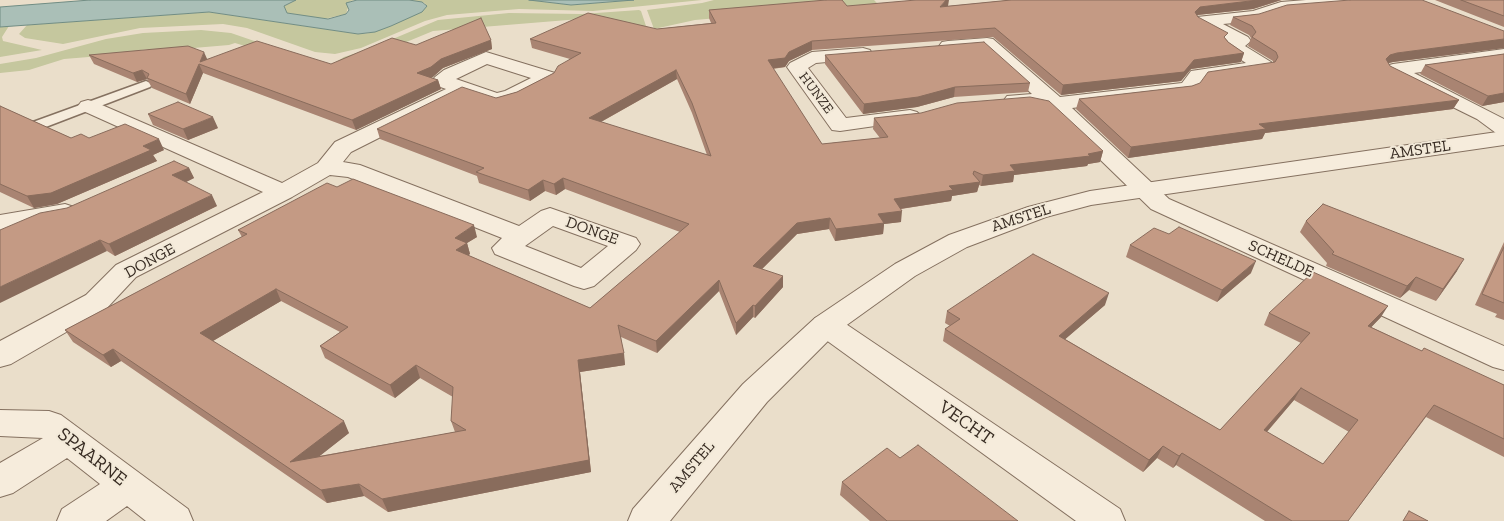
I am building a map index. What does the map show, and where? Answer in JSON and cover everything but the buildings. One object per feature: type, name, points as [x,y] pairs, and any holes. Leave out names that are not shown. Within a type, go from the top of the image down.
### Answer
[{"type":"street","points":[[1000,101],[1028,99],[1056,104],[1188,88],[1198,75],[1264,66],[1232,46],[1242,41],[1203,21],[1255,16],[1281,7],[1365,0]]},
{"type":"street","points":[[929,48],[988,43],[1056,104],[1144,190]]},
{"type":"street","name":"HUNZE","points":[[884,52],[812,58],[797,67],[840,125],[928,113]]},
{"type":"street","points":[[1504,55],[1393,70],[1484,115],[1504,128]]},
{"type":"street","name":"DONGE","points":[[0,356],[96,302],[126,271],[283,192],[326,168],[343,147],[463,88]]},
{"type":"street","points":[[88,106],[283,192]]},
{"type":"street","name":"AMSTEL","points":[[647,521],[755,393],[826,325],[905,270],[958,241],[989,228],[1090,198],[1504,138]]},
{"type":"street","points":[[170,166],[196,154]]},
{"type":"street","points":[[326,168],[352,170],[522,236]]},
{"type":"street","name":"SCHELDE","points":[[1144,190],[1160,204],[1504,359]]},
{"type":"street","points":[[0,223],[64,213],[81,205]]},
{"type":"street","name":"VECHT","points":[[826,325],[1106,521]]},
{"type":"street","name":"SPAARNE","points":[[0,423],[49,424],[174,521]]},
{"type":"street","points":[[0,482],[68,440]]},
{"type":"street","points":[[76,521],[128,485]]},
{"type":"lane","points":[[38,125],[146,85]]},
{"type":"green space","points":[[296,0],[357,0],[350,1],[346,14],[324,19],[287,13],[284,6]]},
{"type":"green space","points":[[409,0],[529,0],[571,5],[634,0],[702,0],[593,11],[519,9],[447,15],[425,21],[361,48],[335,54],[315,52],[247,28],[223,24],[140,28],[63,44],[25,38],[19,34],[27,25],[209,12],[358,34],[369,33],[391,26],[426,7],[425,3]]},
{"type":"green space","points":[[714,0],[874,0],[883,9],[695,20],[654,29],[647,10]]},
{"type":"green space","points":[[639,10],[648,32],[580,19],[433,31],[358,62],[332,78],[336,62],[344,57],[369,49],[438,20],[509,13],[582,14]]},
{"type":"green space","points":[[9,26],[2,37],[3,41],[42,50],[0,57],[0,27]]},
{"type":"green space","points":[[201,30],[231,33],[295,55],[235,43],[146,52],[148,49],[141,50],[138,53],[64,59],[29,70],[0,73],[0,64],[36,58],[106,39],[143,33]]},
{"type":"shaded area","points":[[90,0],[296,0],[284,6],[287,13],[328,19],[346,14],[349,10],[346,3],[357,0],[409,0],[422,2],[427,6],[422,12],[391,26],[375,32],[358,34],[209,12],[0,27],[0,7]]},
{"type":"shaded area","points":[[529,0],[634,0],[571,5]]}]
